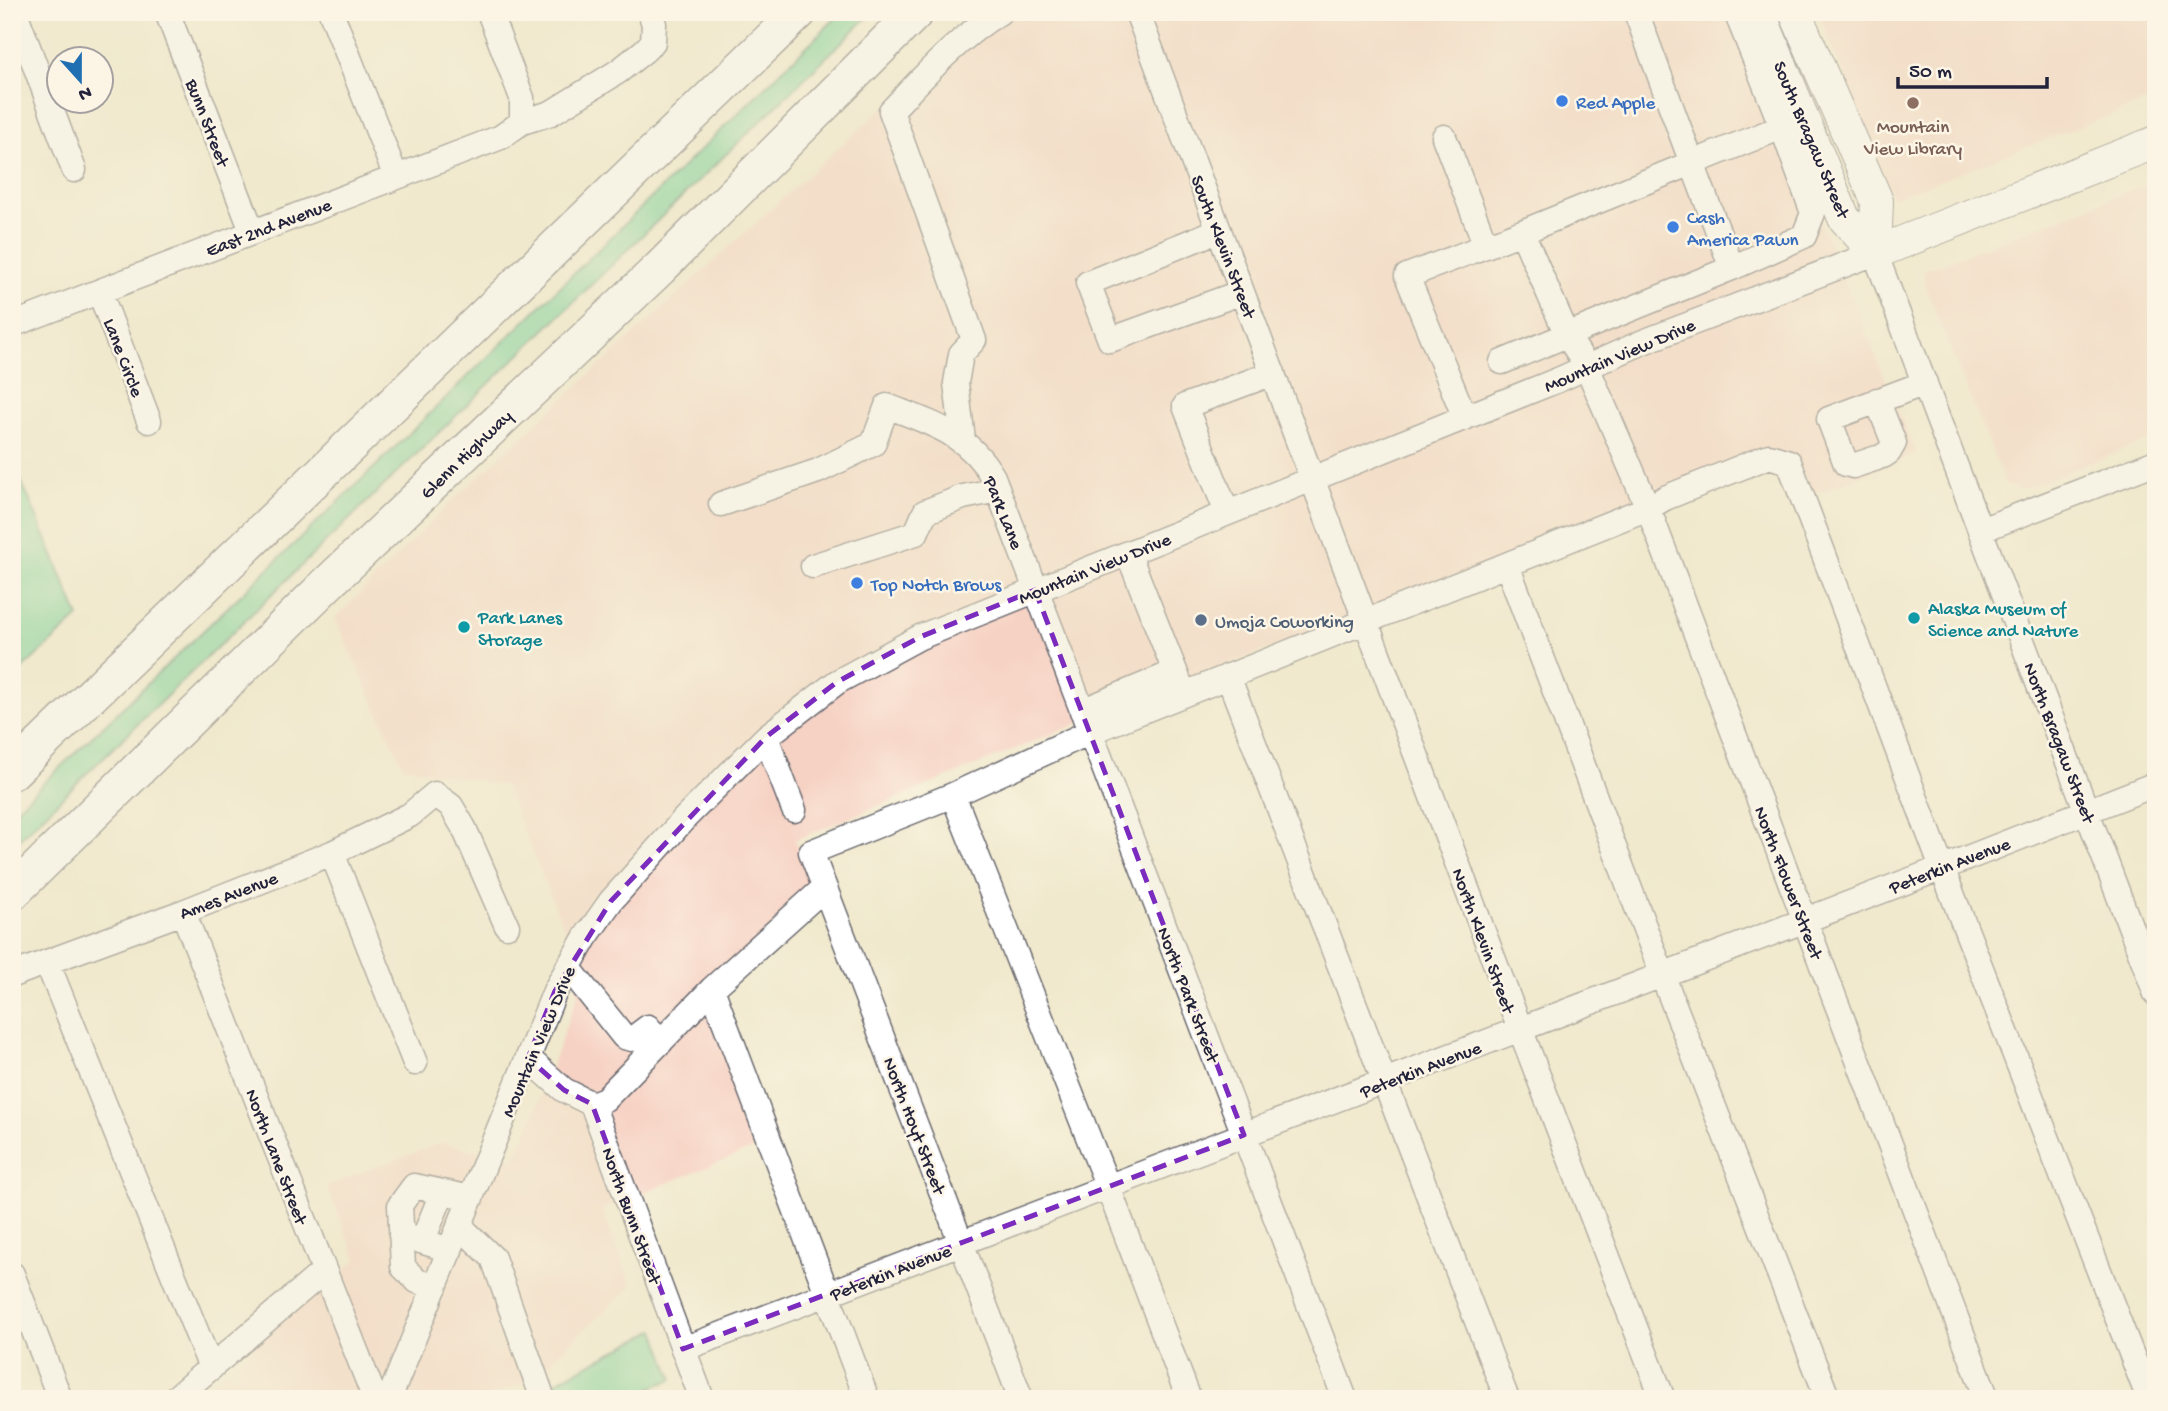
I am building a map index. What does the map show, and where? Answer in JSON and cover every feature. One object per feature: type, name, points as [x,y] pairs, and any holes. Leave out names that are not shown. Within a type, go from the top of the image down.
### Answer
[{"type":"highway","points":[[654,151],[773,12]]},
{"type":"highway","points":[[12,772],[799,12]]},
{"type":"highway","name":"Glenn Highway","points":[[12,893],[326,585],[660,268],[916,12]]},
{"type":"highway","points":[[660,268],[880,71],[941,12]]},
{"type":"main road","name":"South Bragaw Street","points":[[1759,12],[1793,123],[1844,218],[1875,253]]},
{"type":"main road","name":"South Bragaw Street","points":[[1795,12],[1877,201],[1875,253]]},
{"type":"main road","name":"Mountain View Drive","points":[[1875,253],[2156,142]]},
{"type":"street","points":[[15,12],[74,170]]},
{"type":"street","name":"Bunn Street","points":[[167,12],[252,232]]},
{"type":"street","points":[[331,12],[396,177]]},
{"type":"street","points":[[489,12],[522,98],[522,122]]},
{"type":"street","name":"East 2nd Avenue","points":[[12,325],[501,137],[522,122],[551,113],[619,71],[653,42],[654,24],[650,12]]},
{"type":"street","points":[[963,440],[956,383],[961,354],[974,340],[891,111],[932,67],[979,25],[1000,12]]},
{"type":"street","name":"South Klevin Street","points":[[1137,12],[1313,480]]},
{"type":"street","points":[[1636,12],[1732,268]]},
{"type":"street","points":[[1502,362],[1804,236],[1813,213],[1793,123],[1736,12]]},
{"type":"street","points":[[1465,418],[1407,276],[1793,123]]},
{"type":"street","points":[[1444,137],[1486,246]]},
{"type":"street","points":[[1219,230],[1088,283],[1110,340],[1242,292]]},
{"type":"street","name":"North Flower Street","points":[[1522,232],[1567,335],[1587,367],[1648,508],[1987,1399]]},
{"type":"street","name":"Mountain View Drive","points":[[389,1399],[555,990],[585,938],[611,901],[685,818],[766,737],[837,682],[920,638],[1035,590],[1465,418],[1643,342],[1875,253]]},
{"type":"street","name":"North Bragaw Street","points":[[1875,253],[2156,994]]},
{"type":"street","name":"Lane Circle","points":[[100,293],[149,421]]},
{"type":"street","points":[[1227,513],[1185,407],[1273,373]]},
{"type":"street","points":[[1877,400],[1881,450],[1853,466],[1846,464],[1829,419],[1877,400],[1925,383]]},
{"type":"street","name":"Park Lane","points":[[721,504],[818,471],[873,444],[887,407],[939,427],[963,440],[981,458],[998,490],[1035,590]]},
{"type":"street","points":[[1189,1399],[953,794],[1086,722],[1179,683],[1228,676],[1648,508],[1665,498],[1769,456],[1789,463],[1942,868],[2149,1399]]},
{"type":"street","points":[[1981,530],[2156,463]]},
{"type":"street","name":"North Klevin Street","points":[[1313,480],[1519,1030],[1662,1399]]},
{"type":"street","points":[[813,566],[916,533],[925,512],[963,497],[998,490]]},
{"type":"street","points":[[1128,553],[1179,683]]},
{"type":"street","points":[[1507,565],[1662,975],[1828,1399]]},
{"type":"street","name":"North Park Street","points":[[1035,590],[1345,1399]]},
{"type":"street","points":[[1228,676],[1507,1399]]},
{"type":"street","points":[[766,737],[794,810]]},
{"type":"street","name":"Peterkin Avenue","points":[[682,1349],[1385,1082],[2156,784]]},
{"type":"street","name":"Ames Avenue","points":[[12,975],[332,853],[410,815],[435,794],[451,806],[464,828],[507,926]]},
{"type":"street","name":"North Hoyt Street","points":[[953,794],[811,852],[1021,1399]]},
{"type":"street","points":[[332,853],[415,1063]]},
{"type":"street","points":[[528,1058],[564,1090],[592,1104],[605,1099],[712,989],[824,888]]},
{"type":"street","name":"North Lane Street","points":[[183,912],[374,1399]]},
{"type":"street","points":[[47,962],[211,1368]]},
{"type":"street","points":[[568,967],[624,1037],[632,1039],[648,1027],[661,1042]]},
{"type":"street","points":[[712,989],[867,1399]]},
{"type":"street","name":"North Bunn Street","points":[[592,1104],[702,1399]]},
{"type":"street","points":[[412,1238],[400,1205],[414,1186],[471,1198]]},
{"type":"street","points":[[435,1287],[417,1281],[403,1266],[412,1238],[442,1193]]},
{"type":"street","points":[[460,1226],[493,1258],[543,1399]]},
{"type":"street","points":[[412,1238],[450,1250]]},
{"type":"street","points":[[174,1399],[324,1271]]},
{"type":"street","points":[[12,1274],[60,1399]]},
{"type":"highlighted area","points":[[1035,590],[1244,1135],[683,1349],[592,1104],[564,1090],[528,1058],[555,991],[611,901],[766,737],[837,682],[920,637]]},
{"type":"shaded area","points":[[990,12],[1734,12],[1916,454],[1813,495],[1794,456],[1344,619],[1062,730],[795,840],[814,887],[711,1011],[755,1148],[602,1209],[632,1286],[529,1381],[484,1399],[194,1399],[300,1305],[357,1259],[326,1186],[441,1143],[515,1159],[578,994],[566,933],[505,786],[403,766],[335,618],[453,500]]},
{"type":"shaded area","points":[[1818,12],[2156,12],[2156,98],[1893,198]]},
{"type":"shaded area","points":[[2156,181],[2156,437],[2021,490],[2006,485],[1925,287],[1923,271]]},
{"type":"green space","points":[[842,12],[873,12],[12,846],[12,813],[377,465]]},
{"type":"green space","points":[[12,459],[79,617],[12,678]]},
{"type":"green space","points":[[655,1330],[673,1379],[623,1399],[519,1399],[540,1390]]},
{"type":"place","name":"Red Apple","points":[[1562,101]]},
{"type":"place","name":"Mountain View Library","points":[[1913,103]]},
{"type":"place","name":"Cash America Pawn","points":[[1673,227]]},
{"type":"place","name":"Top Notch Brows","points":[[857,583]]},
{"type":"place","name":"Alaska Museum of Science and Nature","points":[[1914,618]]},
{"type":"place","name":"Umoja Coworking","points":[[1201,620]]},
{"type":"place","name":"Park Lanes Storage","points":[[464,627]]}]
